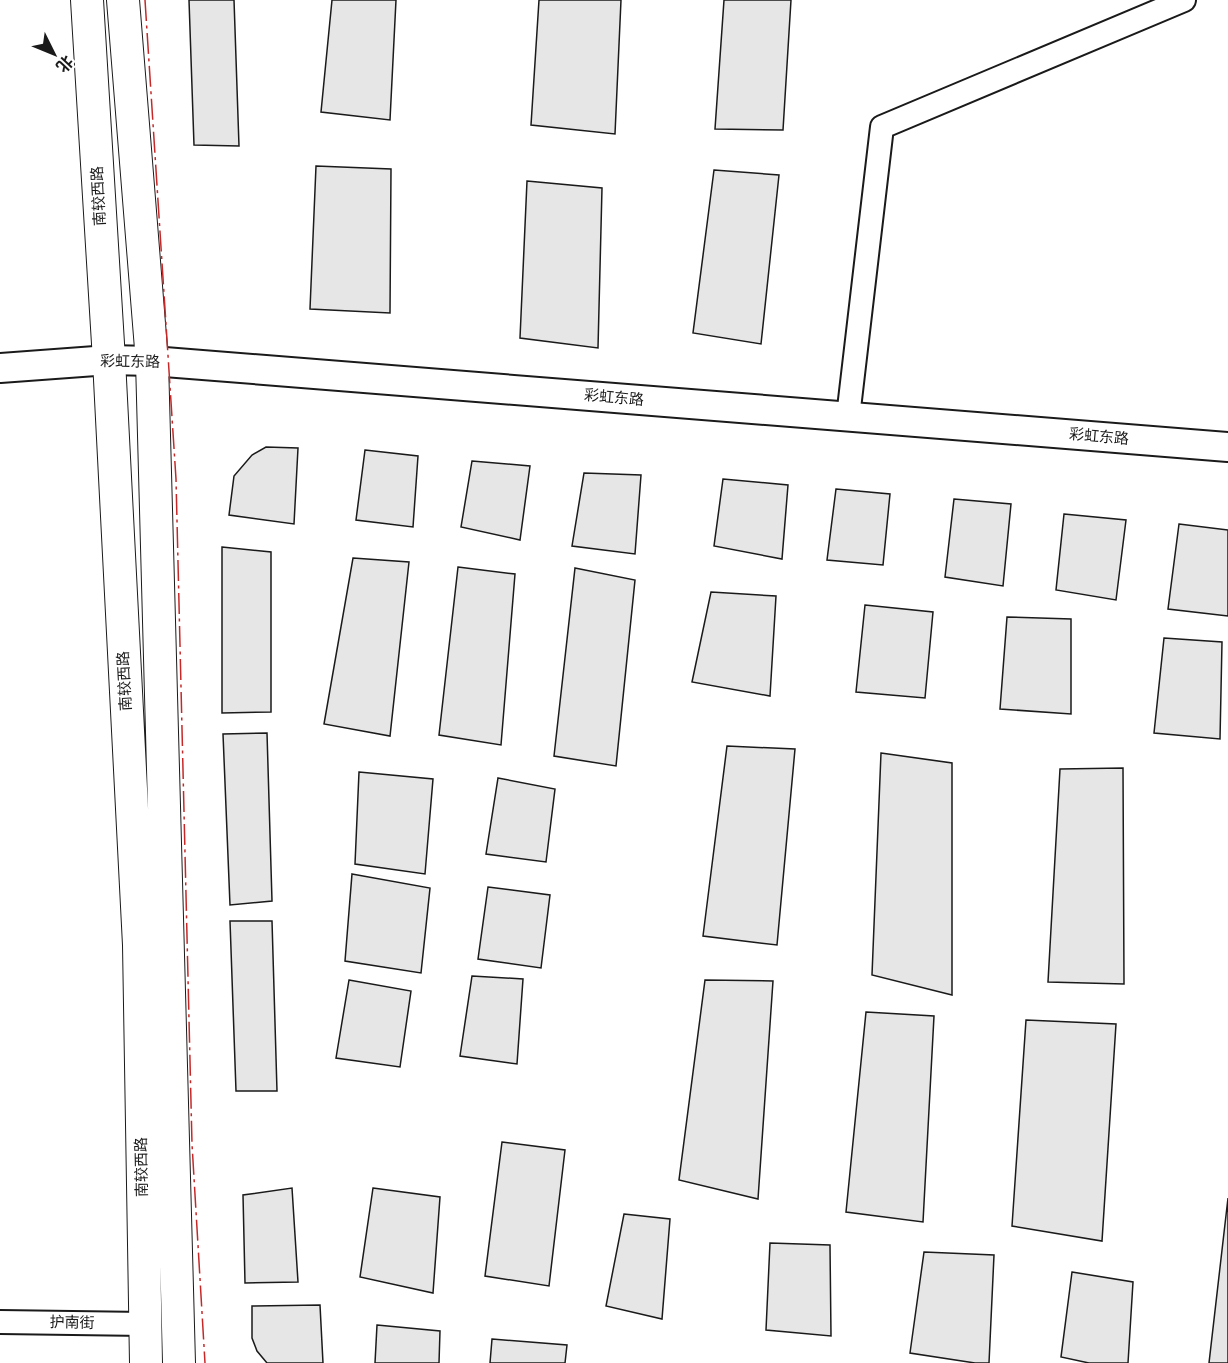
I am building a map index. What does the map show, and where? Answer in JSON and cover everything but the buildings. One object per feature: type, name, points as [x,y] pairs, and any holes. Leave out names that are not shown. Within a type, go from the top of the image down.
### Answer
[{"type":"main road","name":"南较西路","points":[[87,0],[109,360],[139,945],[146,1363]]},
{"type":"main road","name":"南较西路","points":[[123,0],[152,361],[179,1363]]},
{"type":"street","points":[[848,417],[882,127],[1184,0]]},
{"type":"street","name":"彩虹东路","points":[[0,368],[109,360],[152,361],[1228,447]]},
{"type":"street","name":"护南街","points":[[0,1322],[145,1324]]},
{"type":"power","points":[[145,0],[176,479],[192,1144],[205,1363]]}]
